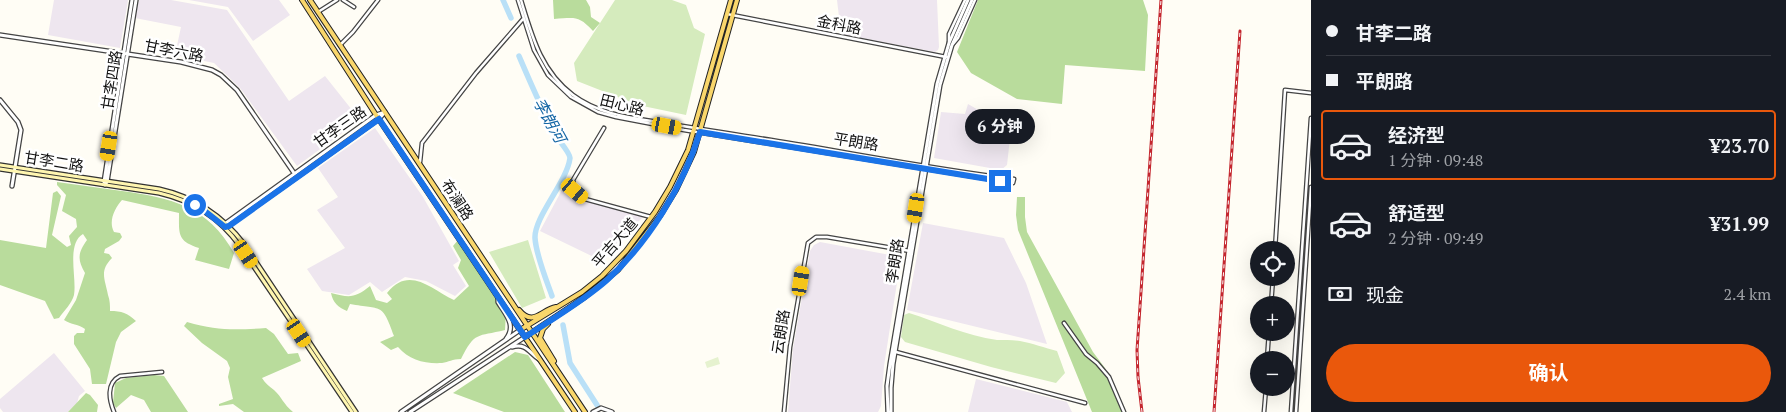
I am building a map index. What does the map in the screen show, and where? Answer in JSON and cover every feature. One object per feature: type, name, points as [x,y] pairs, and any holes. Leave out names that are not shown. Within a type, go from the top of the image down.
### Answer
[{"type":"main road","name":"布澜路","points":[[302,0],[575,412]]},
{"type":"main road","name":"布澜路","points":[[310,0],[585,412]]},
{"type":"main road","name":"平吉大道","points":[[520,330],[582,292],[613,265],[651,218],[679,170],[688,150],[730,0]]},
{"type":"main road","name":"平吉大道","points":[[525,337],[596,289],[618,270],[660,216],[676,190],[694,152],[737,0]]},
{"type":"main road","name":"甘李二路","points":[[0,167],[159,193],[183,200],[227,225],[244,244],[356,412]]},
{"type":"main road","name":"甘李二路","points":[[227,225],[352,412]]},
{"type":"main road","points":[[511,302],[528,318],[535,318],[550,309],[558,307]]},
{"type":"main road","points":[[556,368],[540,338],[544,327],[559,314]]},
{"type":"street","name":"甘李四路","points":[[105,183],[134,0]]},
{"type":"street","points":[[318,12],[337,0]]},
{"type":"street","points":[[343,0],[354,7]]},
{"type":"street","points":[[340,45],[353,32],[378,0]]},
{"type":"street","name":"田心路","points":[[519,0],[534,50],[543,68],[555,83],[571,97],[588,108],[607,115],[694,129]]},
{"type":"street","points":[[950,44],[950,34],[970,0]]},
{"type":"street","points":[[950,44],[958,38],[970,0]]},
{"type":"street","name":"李朗路","points":[[888,412],[888,381],[937,84],[953,36],[970,0]]},
{"type":"street","name":"金科路","points":[[727,14],[946,57]]},
{"type":"street","points":[[420,164],[422,143],[476,73],[525,18]]},
{"type":"street","name":"甘李六路","points":[[0,35],[200,66],[221,75],[237,90],[294,173]]},
{"type":"street","points":[[1276,241],[1285,90],[1311,92]]},
{"type":"street","points":[[0,100],[20,126],[21,134],[12,186]]},
{"type":"street","name":"甘李三路","points":[[227,225],[385,112]]},
{"type":"street","points":[[1291,412],[1311,118]]},
{"type":"street","points":[[604,128],[573,180],[575,191],[584,199],[651,218]]},
{"type":"street","name":"平朗路","points":[[694,129],[1014,181]]},
{"type":"street","points":[[1296,412],[1311,187]]},
{"type":"street","name":"云朗路","points":[[784,412],[790,347],[808,243],[821,236],[910,251]]},
{"type":"street","points":[[498,297],[498,302],[512,326],[508,337],[498,345]]},
{"type":"street","points":[[1064,323],[1086,354],[1098,362],[1109,377],[1124,412]]},
{"type":"street","name":"平吉大道","points":[[401,412],[520,330]]},
{"type":"street","name":"平吉大道","points":[[410,412],[525,337]]},
{"type":"street","points":[[498,354],[513,347],[523,346],[542,361]]},
{"type":"street","points":[[893,351],[1086,403]]},
{"type":"street","name":"李朗路","points":[[892,412],[893,351]]},
{"type":"street","points":[[114,412],[110,398],[111,384],[115,379],[120,376],[162,372]]},
{"type":"street","points":[[1264,412],[1265,396]]},
{"type":"street","points":[[593,412],[601,408],[612,412]]},
{"type":"shaded area","points":[[54,0],[128,0],[120,48],[48,35]]},
{"type":"shaded area","points":[[139,0],[171,0],[227,10],[289,101],[325,76],[360,120],[297,166],[240,88],[214,63],[175,55],[181,27],[135,18]]},
{"type":"shaded area","points":[[189,0],[279,0],[290,15],[253,41],[228,7]]},
{"type":"shaded area","points":[[837,0],[937,0],[938,50],[935,52],[841,34]]},
{"type":"shaded area","points":[[968,104],[1011,129],[1007,165],[1001,170],[934,158],[941,112],[965,114]]},
{"type":"shaded area","points":[[375,128],[423,197],[459,261],[453,265],[466,286],[455,296],[426,281],[405,277],[382,292],[370,282],[349,295],[322,291],[307,269],[345,248],[317,210],[338,197],[318,168]]},
{"type":"shaded area","points":[[564,186],[581,199],[643,217],[600,260],[540,231]]},
{"type":"shaded area","points":[[923,223],[1004,238],[1026,283],[1047,344],[907,310]]},
{"type":"shaded area","points":[[820,242],[901,257],[884,366],[881,406],[878,412],[788,412],[793,349],[810,251],[814,245]]},
{"type":"shaded area","points":[[54,353],[85,391],[79,396],[77,403],[68,412],[3,412],[0,408],[0,399]]},
{"type":"shaded area","points":[[976,379],[1067,402],[1072,412],[968,412]]},
{"type":"green space","points":[[553,0],[586,0],[590,7],[591,17],[600,23],[593,31],[580,20],[554,19]]},
{"type":"green space","points":[[615,0],[672,0],[686,5],[694,28],[705,34],[686,115],[638,105],[577,81],[574,63]]},
{"type":"green space","points":[[978,0],[1143,0],[1148,15],[1145,71],[1065,65],[1062,104],[1017,99],[971,73],[957,52]]},
{"type":"green space","points":[[57,182],[157,197],[187,207],[212,224],[224,237],[234,253],[229,269],[195,260],[199,248],[187,243],[181,236],[179,213],[122,200],[112,219],[112,228],[114,232],[120,233],[122,237],[119,241],[105,249],[104,253],[109,254],[112,258],[105,267],[104,275],[110,301],[110,311],[124,313],[136,321],[121,332],[116,342],[106,384],[92,384],[90,369],[74,344],[74,336],[77,333],[84,333],[85,329],[64,320],[76,300],[85,273],[80,260],[80,252],[87,240],[83,234],[78,239],[73,253],[74,295],[70,304],[59,318],[54,319],[45,301],[0,285],[0,240],[46,248],[53,193],[57,191],[61,196],[52,235],[67,247],[71,245],[69,236],[77,227],[76,219],[62,211],[66,195],[57,185]]},
{"type":"green space","points":[[1017,197],[1025,197],[1027,232],[1093,352],[1105,368],[1122,412],[1092,412],[1018,230],[1016,215]]},
{"type":"green space","points":[[458,240],[506,311],[505,330],[482,335],[474,339],[461,359],[442,363],[430,363],[412,358],[398,347],[391,350],[380,342],[394,336],[387,318],[380,310],[350,304],[347,311],[333,299],[331,293],[352,296],[370,286],[376,300],[387,303],[392,299],[387,293],[395,285],[412,280],[420,282],[454,300],[469,286],[458,268],[461,260],[453,246]]},
{"type":"green space","points":[[528,240],[546,298],[522,308],[489,252]]},
{"type":"green space","points":[[909,313],[974,335],[997,340],[1020,341],[1057,351],[1065,373],[1056,383],[991,367],[905,342],[901,337],[904,315]]},
{"type":"green space","points":[[187,322],[227,329],[266,328],[274,334],[288,354],[298,353],[301,361],[262,378],[293,412],[244,412],[233,404],[219,406],[219,404],[233,399],[228,377],[230,368],[227,361],[202,343],[184,326]]},
{"type":"green space","points":[[515,352],[528,355],[565,412],[504,412],[453,393]]},
{"type":"green space","points":[[718,357],[720,364],[707,368],[705,362]]},
{"type":"green space","points":[[154,375],[164,376],[188,412],[151,412],[144,400],[131,395],[116,408],[113,403],[115,383],[126,378]]},
{"type":"green space","points":[[86,393],[98,405],[97,412],[68,412]]},
{"type":"waterway","name":"李朗河","points":[[503,0],[511,18]]},
{"type":"waterway","name":"李朗河","points":[[519,56],[551,126],[570,158],[563,178],[536,230],[537,252],[552,296]]},
{"type":"waterway","name":"李朗河","points":[[563,325],[570,363],[597,405]]},
{"type":"railway","points":[[1142,412],[1137,350],[1161,0]]},
{"type":"railway","points":[[1214,412],[1240,31]]},
{"type":"route","points":[[195,205],[225,227],[229,226],[379,119],[525,337],[585,297],[618,270],[631,255],[660,216],[676,190],[694,152],[700,132],[1000,181]]}]
